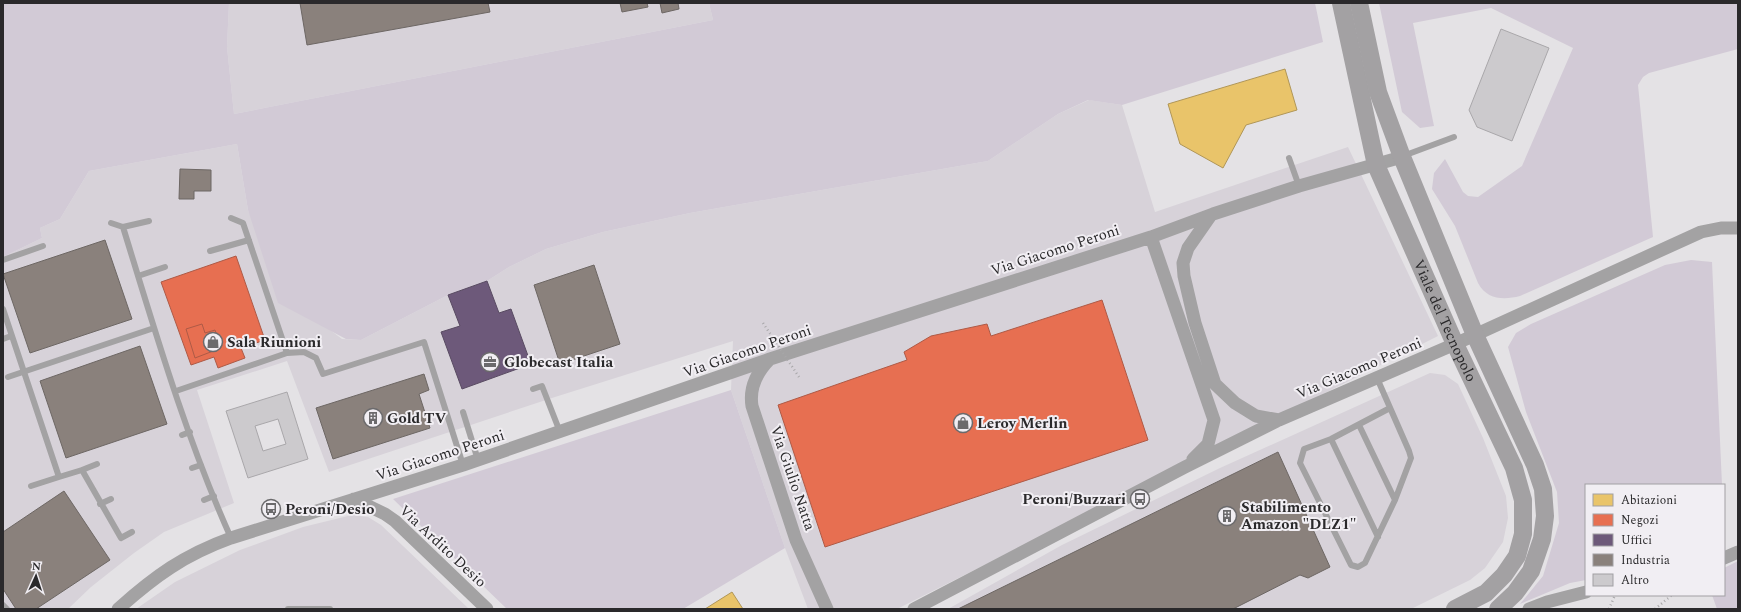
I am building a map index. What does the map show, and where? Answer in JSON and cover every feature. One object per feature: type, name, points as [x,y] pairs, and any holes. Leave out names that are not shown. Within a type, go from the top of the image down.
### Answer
[{"type":"main road","name":"Viale del Tecnopolo","points":[[1341,3],[1376,165],[1455,344],[1514,468],[1523,500],[1523,534],[1517,556],[1504,575],[1486,593],[1456,609]]},
{"type":"main road","name":"Viale del Tecnopolo","points":[[1359,3],[1378,92],[1402,157],[1475,335],[1535,465],[1543,489],[1545,516],[1542,539],[1531,571],[1515,593],[1498,609]]},
{"type":"street","name":"Via Giacomo Peroni","points":[[118,609],[158,575],[174,564],[211,545],[463,465],[770,359],[1151,236],[1212,214],[1299,186],[1402,157]]},
{"type":"street","points":[[1212,214],[1188,248],[1183,263],[1184,276],[1195,323],[1212,376],[1215,384],[1235,403],[1256,416],[1279,420]]},
{"type":"street","name":"Via Giacomo Peroni","points":[[914,609],[1279,420],[1455,344],[1701,232],[1722,228],[1738,228]]},
{"type":"street","points":[[1151,236],[1214,420],[1208,444],[1186,467]]},
{"type":"street","name":"Via Giulio Natta","points":[[770,359],[760,370],[754,382],[752,406],[796,540],[826,609]]},
{"type":"street","name":"Via Ardito Desio","points":[[354,499],[379,511],[395,521],[487,609]]},
{"type":"street","points":[[1725,558],[1738,552]]},
{"type":"street","points":[[1529,609],[1553,600],[1585,592]]},
{"type":"lane","points":[[1402,157],[1454,137]]},
{"type":"lane","points":[[1289,158],[1299,186]]},
{"type":"lane","points":[[231,218],[243,223],[287,353]]},
{"type":"lane","points":[[111,223],[123,227],[149,221]]},
{"type":"lane","points":[[123,227],[154,328],[201,465],[231,538]]},
{"type":"lane","points":[[210,251],[249,240]]},
{"type":"lane","points":[[3,260],[43,246]]},
{"type":"lane","points":[[138,276],[164,267]]},
{"type":"lane","points":[[3,309],[59,477]]},
{"type":"lane","points":[[8,377],[154,328]]},
{"type":"lane","points":[[3,339],[11,336]]},
{"type":"lane","points":[[176,391],[287,353],[304,352],[316,358],[322,374],[424,342],[463,465]]},
{"type":"lane","points":[[1377,378],[1409,451],[1411,458],[1396,500],[1365,563],[1358,567],[1351,565],[1300,463],[1304,450],[1332,439],[1334,436],[1359,425],[1390,408]]},
{"type":"lane","points":[[533,389],[542,386],[560,432]]},
{"type":"lane","points":[[463,412],[478,460]]},
{"type":"lane","points":[[1359,425],[1396,500]]},
{"type":"lane","points":[[182,435],[190,432]]},
{"type":"lane","points":[[1332,439],[1378,537]]},
{"type":"lane","points":[[31,486],[97,464]]},
{"type":"lane","points":[[192,468],[201,465]]},
{"type":"lane","points":[[82,470],[120,538],[132,532]]},
{"type":"lane","points":[[204,500],[214,496]]},
{"type":"lane","points":[[100,504],[111,499]]},
{"type":"lane","points":[[3,605],[7,609]]},
{"type":"lane","points":[[288,609],[330,609]]},
{"type":"path","points":[[763,322],[799,377]]},
{"type":"path","points":[[1609,609],[1615,596]]},
{"type":"path","points":[[1655,609],[1671,596]]},
{"type":"shaded area","points":[[3,3],[229,3],[227,47],[234,114],[713,20],[709,3],[1315,3],[1323,42],[1122,105],[1088,100],[1058,114],[988,161],[690,213],[603,232],[546,249],[509,267],[487,281],[448,295],[361,340],[346,339],[278,303],[248,210],[237,144],[89,171],[60,219],[40,228],[42,238],[3,257]]},
{"type":"shaded area","points":[[229,3],[709,3],[713,20],[234,114],[227,47]]},
{"type":"shaded area","points":[[1379,3],[1738,3],[1738,49],[1649,73],[1643,77],[1638,85],[1653,237],[1520,296],[1502,298],[1491,296],[1486,293],[1478,283],[1455,226],[1432,189],[1434,173],[1445,159],[1463,192],[1468,196],[1478,197],[1522,166],[1573,48],[1491,8],[1413,23],[1434,126],[1420,128],[1402,112]]},
{"type":"shaded area","points":[[1089,100],[1122,105],[1155,212],[1348,147],[1438,336],[897,609],[808,609],[785,548],[731,390],[733,341],[555,397],[329,472],[287,361],[197,390],[234,503],[164,532],[134,553],[91,587],[68,609],[3,609],[3,257],[42,238],[40,228],[60,219],[89,171],[237,144],[248,210],[284,295],[342,339],[361,340],[448,295],[487,281],[509,267],[546,249],[603,232],[690,213],[988,161],[1058,114]]},
{"type":"shaded area","points":[[1691,260],[1712,262],[1722,484],[1585,484],[1585,580],[1570,583],[1520,604],[1543,576],[1559,523],[1557,492],[1526,412],[1508,347],[1516,333],[1531,324],[1665,265]]},
{"type":"shaded area","points":[[1430,373],[1445,375],[1458,384],[1483,438],[1506,496],[1508,518],[1503,542],[1485,568],[1470,580],[1411,609],[948,609],[1062,545],[1220,468]]},
{"type":"shaded area","points":[[731,390],[785,548],[683,609],[507,609],[393,499]]},
{"type":"shaded area","points":[[352,515],[368,517],[381,525],[469,609],[136,609],[175,582],[240,550],[303,527]]},
{"type":"shaded area","points":[[1738,561],[1738,609],[1717,609],[1712,596],[1725,596],[1725,568]]},
{"type":"building: Abitazioni","points":[[1285,69],[1297,110],[1246,125],[1223,168],[1180,144],[1168,104]]},
{"type":"building: Abitazioni","points":[[732,592],[743,609],[705,609]]},
{"type":"building: Negozi","points":[[236,256],[265,340],[241,348],[245,358],[218,368],[214,357],[191,365],[161,282]]},
{"type":"building: Negozi","name":"Leroy Merlin","points":[[1102,300],[1148,440],[825,547],[778,405],[907,360],[904,352],[931,336],[987,324],[991,336]]},
{"type":"building: Negozi","points":[[202,324],[205,333],[215,330],[221,348],[195,358],[186,329]]},
{"type":"building: Uffici","points":[[487,281],[499,313],[511,309],[531,364],[462,389],[441,332],[460,326],[448,295]]},
{"type":"building: Industria","points":[[300,3],[488,3],[490,12],[307,45]]},
{"type":"building: Industria","points":[[620,3],[647,3],[648,7],[622,12]]},
{"type":"building: Industria","points":[[660,3],[678,3],[679,9],[662,13]]},
{"type":"building: Industria","points":[[180,169],[211,170],[211,191],[194,191],[194,199],[179,199]]},
{"type":"building: Industria","points":[[105,240],[132,319],[30,353],[3,274]]},
{"type":"building: Industria","points":[[594,265],[620,344],[560,364],[534,285]]},
{"type":"building: Industria","points":[[140,346],[167,424],[66,458],[40,381]]},
{"type":"building: Industria","name":"Gold TV","points":[[424,374],[429,390],[419,394],[430,428],[333,459],[316,408]]},
{"type":"building: Industria","name":"Stabilimento Amazon \"DLZ1\"","points":[[1278,452],[1330,567],[1308,578],[1300,575],[1233,609],[958,609]]},
{"type":"building: Industria","points":[[64,491],[110,560],[36,609],[16,609],[3,589],[3,532]]},
{"type":"building: Altro","points":[[1501,29],[1549,48],[1512,141],[1477,127],[1469,110]]},
{"type":"building: Altro","points":[[287,392],[308,459],[248,478],[226,411]],"holes":[[[278,419],[286,444],[263,451],[255,426]]]},
{"type":"place","name":"Sala Riunioni","points":[[213,342]]},
{"type":"place","name":"Globecast Italia","points":[[490,362]]},
{"type":"place","name":"Gold TV","points":[[373,418]]},
{"type":"place","name":"Leroy Merlin","points":[[963,423]]},
{"type":"place","name":"Peroni/Buzzari","points":[[1140,499]]},
{"type":"place","name":"Peroni/Desio","points":[[271,509]]},
{"type":"place","name":"Stabilimento Amazon \"DLZ1\"","points":[[1227,516]]}]
